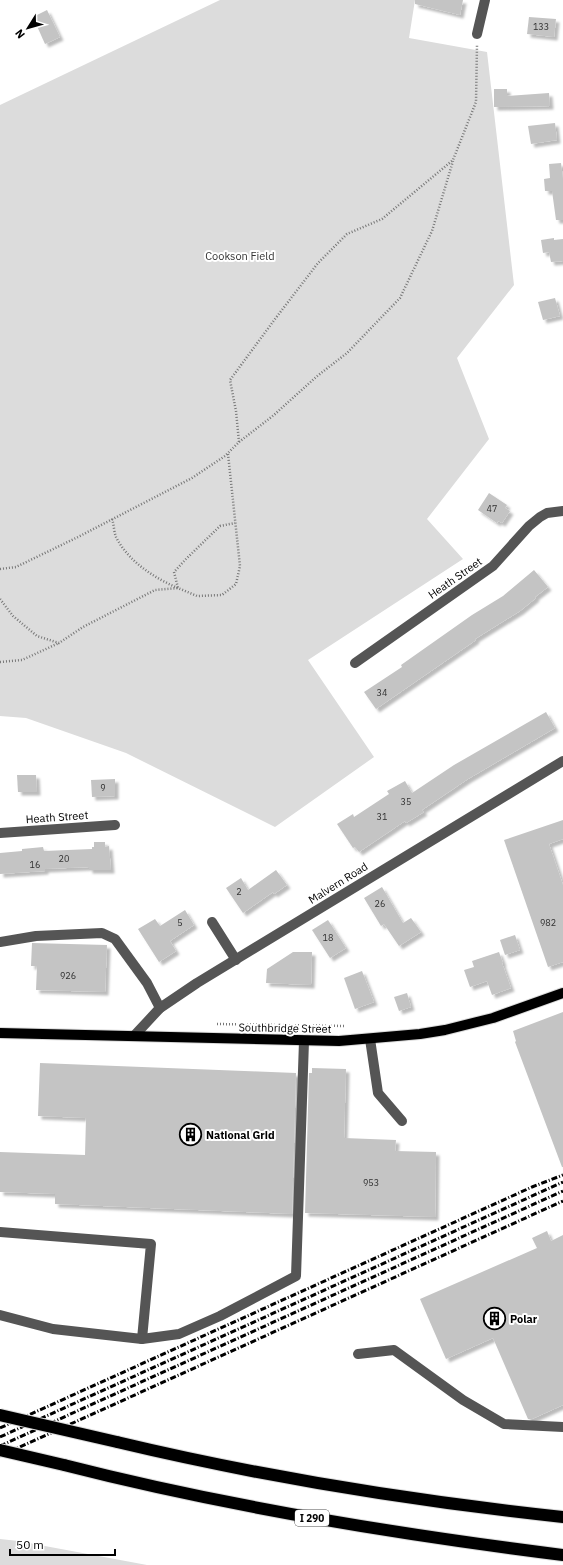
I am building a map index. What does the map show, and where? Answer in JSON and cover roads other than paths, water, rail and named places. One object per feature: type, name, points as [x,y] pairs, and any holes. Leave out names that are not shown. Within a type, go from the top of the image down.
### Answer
[{"type":"highway","points":[[0,1414],[174,1456],[342,1488],[462,1506],[563,1517]]},
{"type":"highway","name":"I 290","points":[[0,1450],[206,1498],[351,1526],[563,1555]]},
{"type":"main road","name":"Southbridge Street","points":[[0,1033],[304,1041],[370,1039],[420,1034],[470,1024],[493,1018],[563,993]]},
{"type":"street","points":[[477,34],[485,0]]},
{"type":"street","name":"Heath Street","points":[[355,663],[493,566],[529,526],[547,513],[563,511]]},
{"type":"street","name":"Malvern Road","points":[[134,1036],[160,1008],[236,960],[563,761]]},
{"type":"street","name":"Heath Street","points":[[0,833],[116,824]]},
{"type":"street","points":[[212,922],[236,960]]},
{"type":"street","points":[[0,942],[36,936],[102,933],[115,939],[147,983],[160,1008]]},
{"type":"street","points":[[370,1039],[378,1093],[402,1121]]},
{"type":"street","points":[[0,1315],[53,1329],[142,1339],[179,1334],[220,1316],[296,1276],[304,1041]]},
{"type":"street","points":[[0,1232],[151,1244],[142,1339]]},
{"type":"street","points":[[358,1354],[394,1350],[463,1400],[504,1424],[563,1427]]},
{"type":"railway","points":[[0,1428],[532,1187],[563,1175]]},
{"type":"railway","points":[[0,1437],[563,1182]]},
{"type":"railway","points":[[0,1446],[563,1191]]},
{"type":"railway","points":[[0,1456],[563,1201]]},
{"type":"place","name":"National Grid","points":[[190,1135]]},
{"type":"place","name":"Polar","points":[[495,1319]]},
{"type":"park label","name":"Cookson Field","points":[[240,256]]}]
